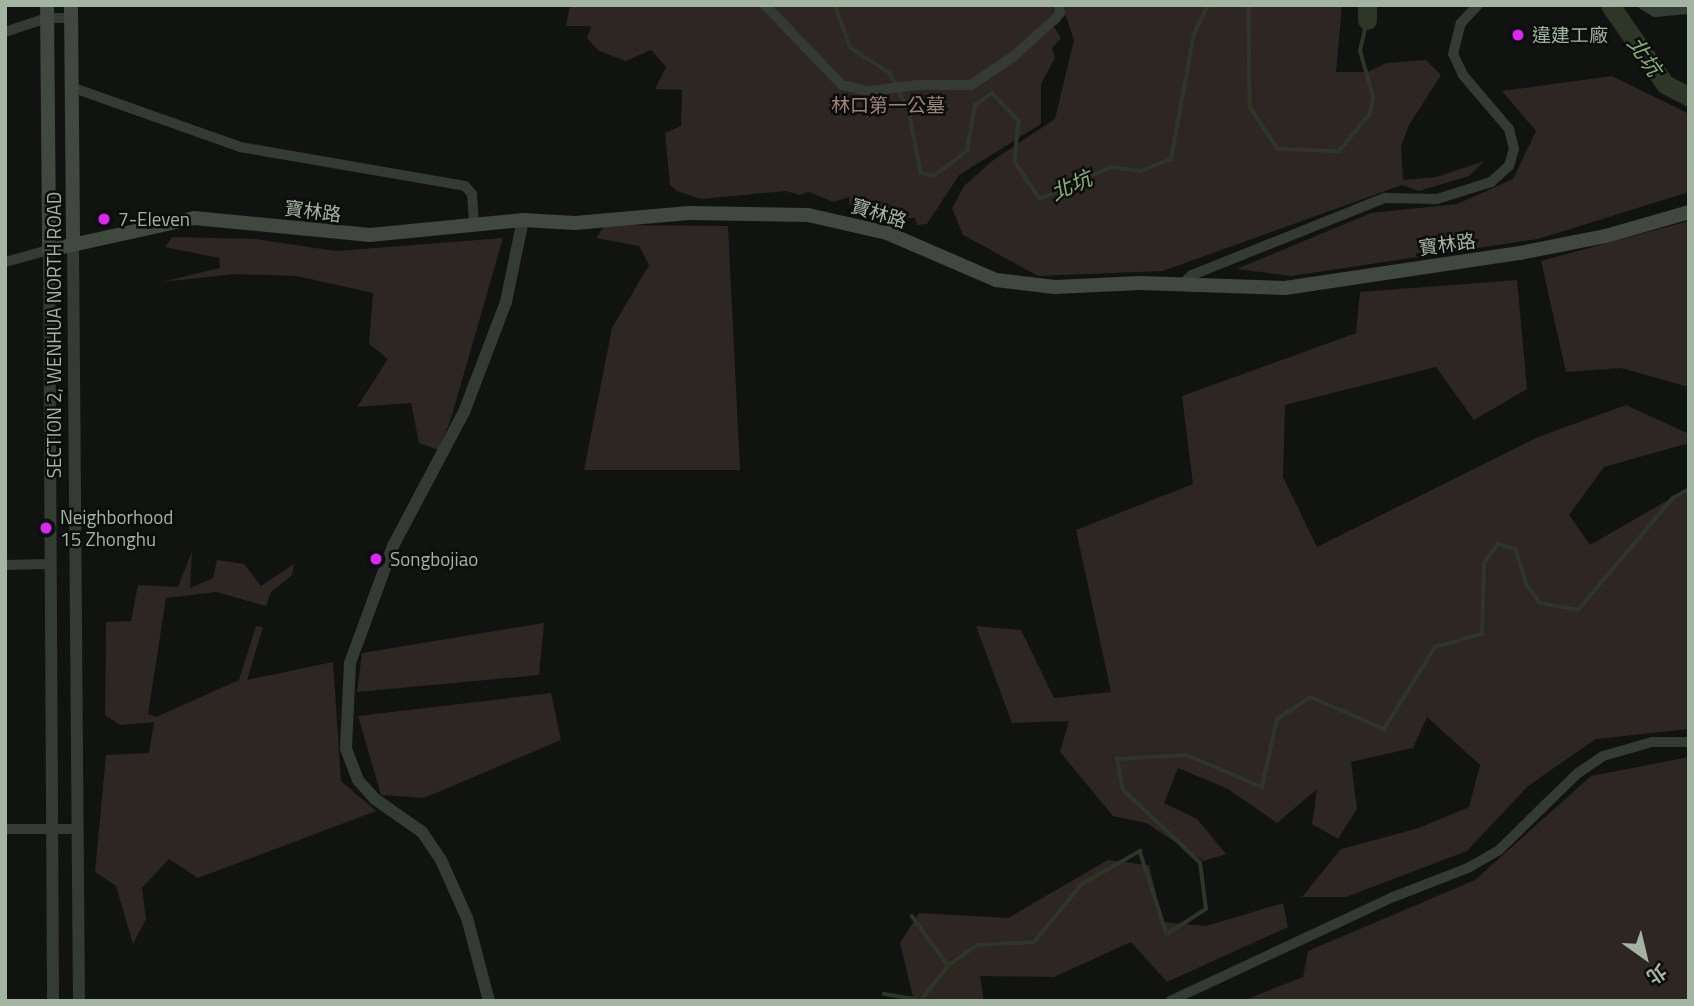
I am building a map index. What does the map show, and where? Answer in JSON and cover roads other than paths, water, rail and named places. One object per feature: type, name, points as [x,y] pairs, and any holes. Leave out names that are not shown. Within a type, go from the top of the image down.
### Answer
[{"type":"main road","name":"SECTION 2, WENHUA NORTH ROAD","points":[[47,12],[49,250]]},
{"type":"main road","name":"SECTION 2, WENHUA NORTH ROAD","points":[[71,12],[73,243]]},
{"type":"main road","name":"寶林路","points":[[49,250],[194,218],[338,235],[523,220],[575,223],[689,214],[808,215],[887,233],[996,281],[1055,287],[1311,285],[1557,246],[1689,212]]},
{"type":"street","points":[[765,5],[842,85],[869,91],[971,85],[1014,57],[1055,19],[1060,13],[1058,5]]},
{"type":"street","points":[[1182,284],[1192,275],[1385,198],[1437,199],[1491,182],[1509,166],[1514,149],[1509,129],[1463,75],[1453,54],[1461,23],[1478,5]]},
{"type":"street","points":[[1643,5],[1655,12],[1689,9]]},
{"type":"street","points":[[5,32],[47,12],[71,12]]},
{"type":"street","points":[[71,87],[240,148],[466,186],[472,194],[474,224]]},
{"type":"street","points":[[489,1001],[467,918],[441,860],[422,832],[375,799],[358,780],[346,748],[350,663],[393,546],[464,412],[506,303],[523,220]]},
{"type":"street","name":"SECTION 2, WENHUA NORTH ROAD","points":[[73,243],[79,1001]]},
{"type":"street","points":[[5,262],[49,250]]},
{"type":"street","name":"SECTION 2, WENHUA NORTH ROAD","points":[[49,250],[53,1001]]},
{"type":"street","points":[[5,565],[50,564]]},
{"type":"street","points":[[1170,1001],[1393,897],[1468,868],[1499,850],[1578,773],[1603,756],[1653,742],[1689,742]]},
{"type":"street","points":[[5,829],[77,829]]},
{"type":"waterway","name":"北坑","points":[[835,5],[851,48],[890,73],[909,111],[921,173],[934,176],[967,151],[975,105],[992,93],[1019,121],[1015,162],[1040,199],[1111,167],[1141,171],[1171,159],[1194,34],[1208,5]]},
{"type":"waterway","name":"北坑","points":[[1249,5],[1250,107],[1278,149],[1339,151],[1370,114],[1373,97],[1360,51],[1367,20]]},
{"type":"waterway","name":"北坑","points":[[1367,5],[1367,20]]},
{"type":"waterway","name":"北坑","points":[[1610,5],[1665,84],[1689,97]]},
{"type":"waterway","points":[[884,994],[921,1000],[949,965],[978,945],[1034,942],[1082,884],[1140,851],[1167,934],[1206,909],[1200,863],[1123,790],[1117,759],[1187,755],[1262,787],[1277,719],[1311,697],[1384,729],[1435,647],[1482,634],[1484,563],[1498,544],[1516,549],[1527,585],[1540,603],[1578,610],[1673,498],[1689,489]]},
{"type":"waterway","points":[[912,916],[948,965]]},
{"type":"place","name":"違建工廠","points":[[1518,35]]},
{"type":"place","name":"7-Eleven","points":[[104,219]]},
{"type":"place","name":"Neighborhood 15 Zhonghu","points":[[46,528]]},
{"type":"place","name":"Songbojiao","points":[[376,559]]},
{"type":"park label","name":"林口第一公墓","points":[[888,105]]}]
